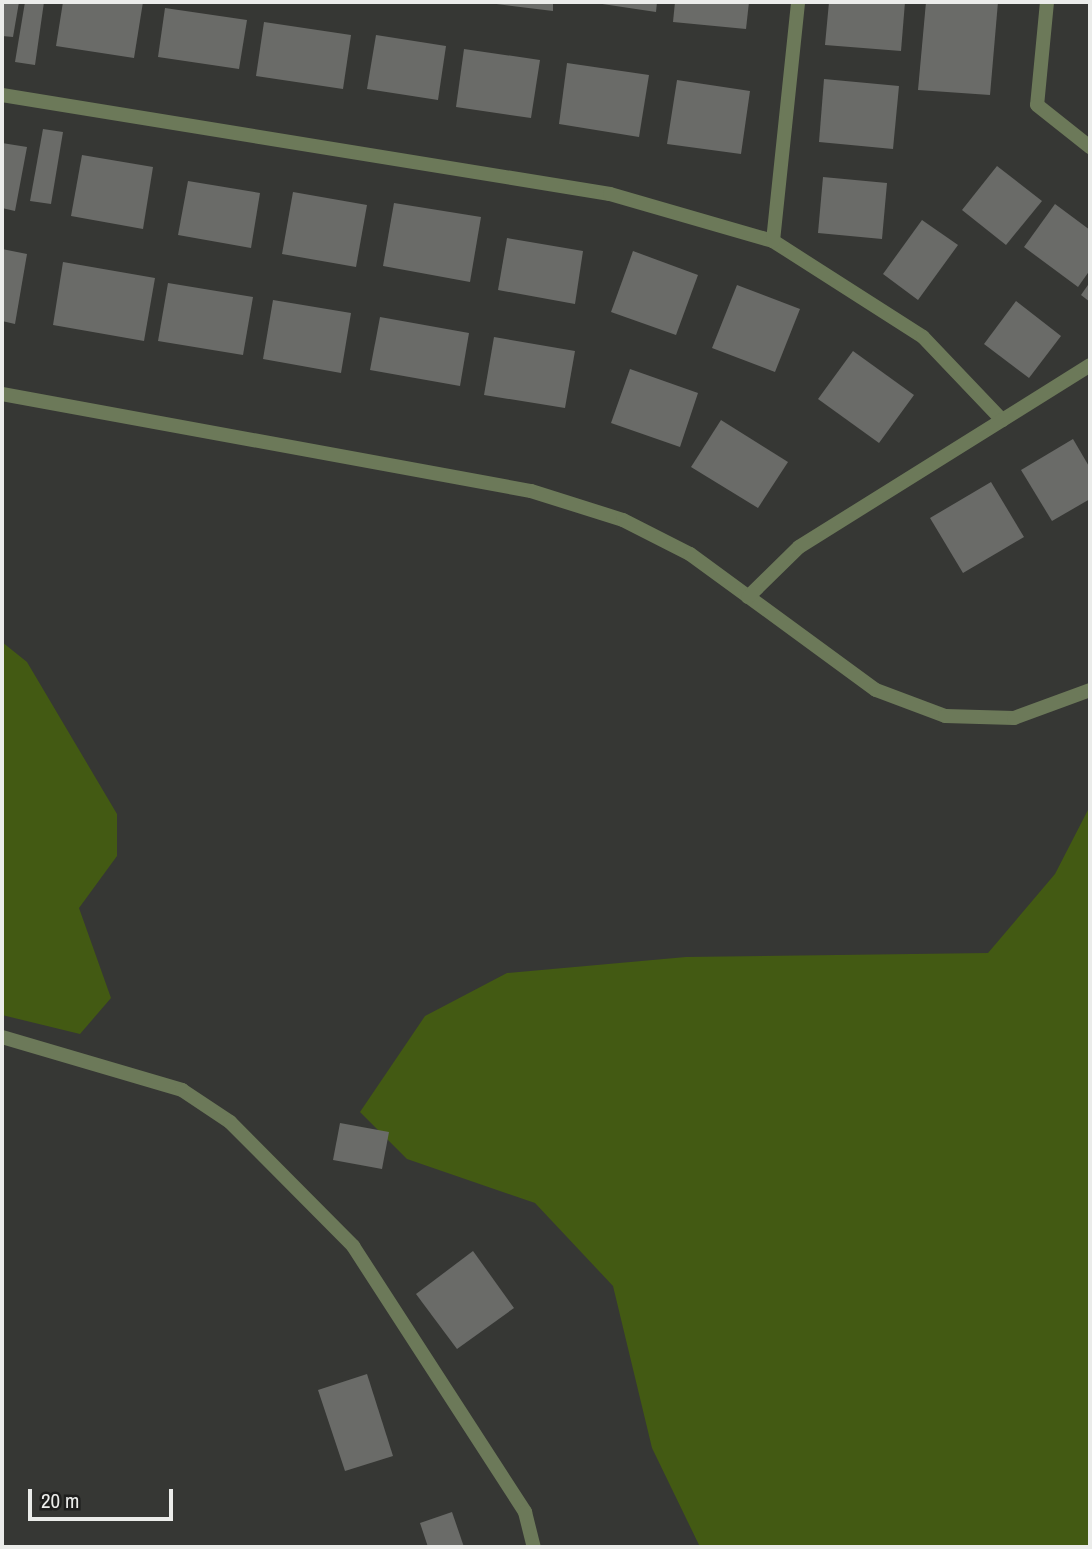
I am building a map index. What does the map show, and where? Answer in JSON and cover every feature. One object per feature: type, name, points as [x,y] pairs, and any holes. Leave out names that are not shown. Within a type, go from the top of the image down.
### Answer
[{"type":"street","points":[[773,242],[798,2]]},
{"type":"street","points":[[1047,2],[1037,105],[1090,147]]},
{"type":"street","points":[[2,94],[610,194],[773,242],[923,337],[1002,421]]},
{"type":"street","points":[[748,597],[799,547],[1090,365]]},
{"type":"street","points":[[2,394],[531,491],[623,520],[690,554],[876,690],[945,716],[1014,718],[1090,690]]},
{"type":"street","points":[[2,1037],[182,1090],[230,1122],[354,1246],[524,1511],[534,1547]]},
{"type":"green space","points":[[2,642],[27,662],[117,814],[117,856],[79,908],[111,998],[80,1034],[2,1015]]},
{"type":"green space","points":[[1090,806],[1090,1547],[700,1547],[652,1448],[613,1286],[535,1203],[407,1159],[360,1112],[425,1016],[507,973],[686,957],[988,953],[1055,874]]},
{"type":"building","points":[[2,2],[19,2],[13,37],[2,36]]},
{"type":"building","points":[[25,2],[44,2],[35,65],[15,62]]},
{"type":"building","points":[[63,2],[143,2],[134,58],[56,46]]},
{"type":"building","points":[[481,2],[553,2],[553,11]]},
{"type":"building","points":[[589,2],[657,2],[656,12]]},
{"type":"building","points":[[675,2],[749,2],[746,29],[673,22]]},
{"type":"building","points":[[829,2],[905,2],[901,51],[825,45]]},
{"type":"building","points":[[926,2],[998,2],[990,95],[918,90]]},
{"type":"building","points":[[165,8],[247,20],[239,69],[158,57]]},
{"type":"building","points":[[264,22],[351,35],[343,89],[256,76]]},
{"type":"building","points":[[376,35],[446,46],[438,100],[367,89]]},
{"type":"building","points":[[464,49],[540,60],[531,118],[456,107]]},
{"type":"building","points":[[567,63],[649,75],[639,137],[559,124]]},
{"type":"building","points":[[824,79],[899,86],[893,149],[819,142]]},
{"type":"building","points":[[677,80],[750,91],[741,154],[667,144]]},
{"type":"building","points":[[43,129],[63,132],[51,204],[30,201]]},
{"type":"building","points":[[2,143],[27,147],[15,211],[2,208]]},
{"type":"building","points":[[82,155],[153,167],[143,229],[71,216]]},
{"type":"building","points":[[997,166],[1042,201],[1006,245],[962,210]]},
{"type":"building","points":[[823,177],[887,183],[882,239],[818,233]]},
{"type":"building","points":[[188,181],[260,193],[251,248],[178,235]]},
{"type":"building","points":[[293,192],[367,205],[356,267],[282,254]]},
{"type":"building","points":[[394,203],[481,217],[470,282],[383,266]]},
{"type":"building","points":[[1055,204],[1090,230],[1090,270],[1078,287],[1024,247]]},
{"type":"building","points":[[922,220],[958,245],[918,300],[883,274]]},
{"type":"building","points":[[507,238],[583,251],[575,304],[498,290]]},
{"type":"building","points":[[2,249],[27,254],[15,324],[2,321]]},
{"type":"building","points":[[633,251],[698,275],[676,335],[611,312]]},
{"type":"building","points":[[63,262],[155,278],[144,341],[53,325]]},
{"type":"building","points":[[1090,282],[1090,302],[1081,295]]},
{"type":"building","points":[[168,283],[253,297],[243,355],[158,341]]},
{"type":"building","points":[[737,285],[800,309],[775,372],[712,348]]},
{"type":"building","points":[[273,300],[351,313],[341,373],[263,359]]},
{"type":"building","points":[[1016,301],[1061,336],[1029,378],[984,344]]},
{"type":"building","points":[[380,317],[469,333],[460,386],[370,370]]},
{"type":"building","points":[[494,337],[575,351],[565,408],[484,395]]},
{"type":"building","points":[[853,351],[914,395],[879,443],[818,399]]},
{"type":"building","points":[[630,369],[698,393],[680,447],[611,423]]},
{"type":"building","points":[[721,420],[788,462],[758,508],[691,467]]},
{"type":"building","points":[[1073,439],[1090,468],[1090,499],[1052,521],[1021,470]]},
{"type":"building","points":[[991,482],[1024,537],[963,573],[930,518]]},
{"type":"building","points":[[340,1123],[389,1132],[382,1169],[333,1160]]},
{"type":"building","points":[[473,1251],[514,1308],[457,1349],[416,1294]]},
{"type":"building","points":[[367,1374],[393,1456],[345,1471],[318,1390]]},
{"type":"building","points":[[452,1512],[464,1547],[428,1547],[420,1523]]}]
